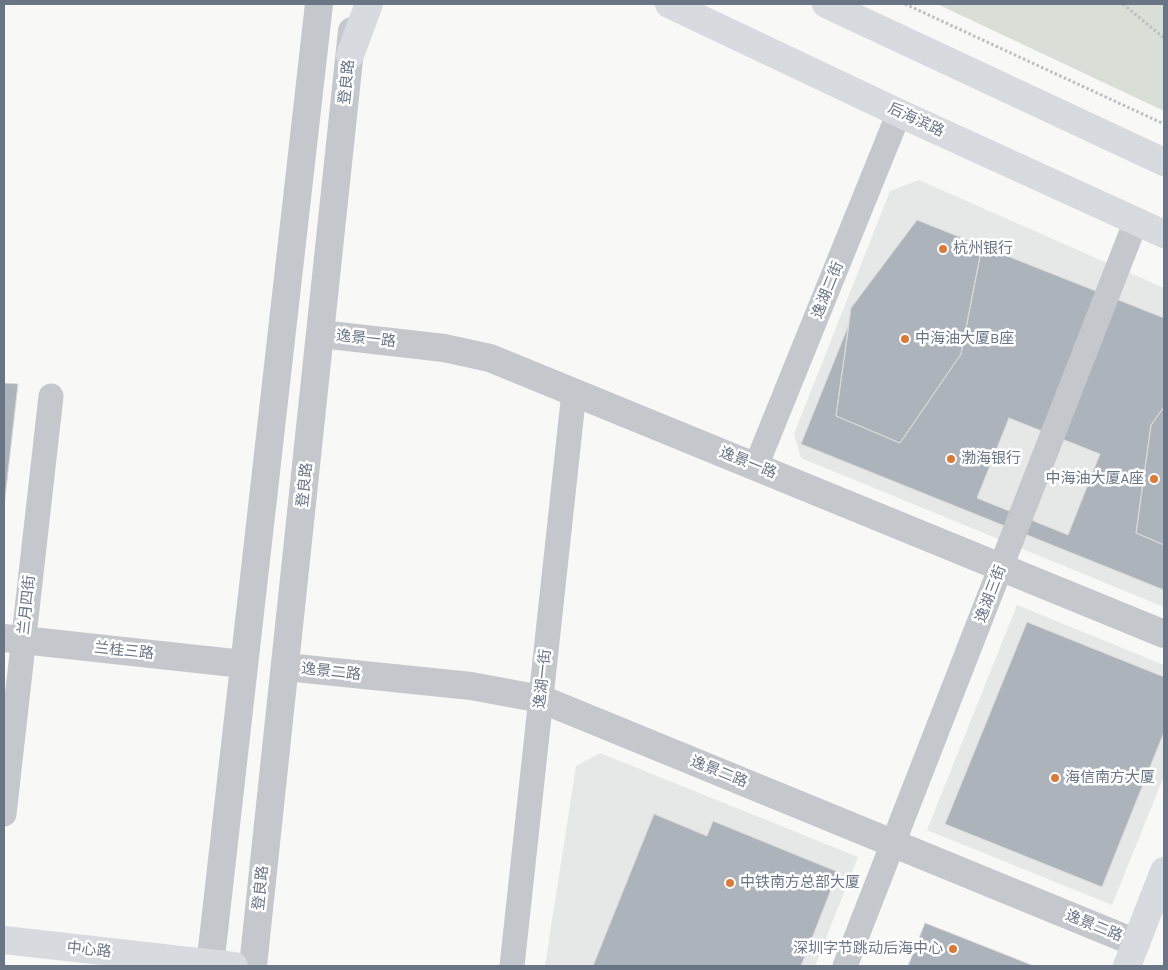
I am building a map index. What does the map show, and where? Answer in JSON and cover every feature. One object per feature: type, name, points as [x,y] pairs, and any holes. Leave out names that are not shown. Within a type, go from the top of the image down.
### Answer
[{"type":"main road","points":[[350,55],[370,4]]},
{"type":"main road","name":"后海滨路","points":[[669,4],[899,113],[1164,234]]},
{"type":"main road","points":[[826,4],[1164,162]]},
{"type":"main road","points":[[1131,955],[1164,871]]},
{"type":"main road","name":"中心路","points":[[4,940],[218,965]]},
{"type":"main road","points":[[33,944],[93,958],[114,966]]},
{"type":"street","points":[[218,965],[243,664],[319,4]]},
{"type":"street","name":"登良路","points":[[252,966],[286,667],[355,4]]},
{"type":"street","name":"逸湖二街","points":[[756,466],[899,113]]},
{"type":"street","name":"逸湖三街","points":[[845,966],[1136,221]]},
{"type":"street","name":"逸景一路","points":[[321,334],[465,351],[490,358],[1164,634]]},
{"type":"street","name":"逸湖一街","points":[[512,966],[574,392]]},
{"type":"street","name":"兰月四街","points":[[4,814],[14,639],[50,396]]},
{"type":"street","name":"兰桂三路","points":[[14,639],[243,664]]},
{"type":"street","name":"逸景二路","points":[[286,667],[470,686],[541,699],[893,844],[1131,955]]},
{"type":"path","points":[[905,4],[1164,124]]},
{"type":"path","points":[[1123,4],[1164,38]]},
{"type":"shaded area","points":[[937,4],[1164,4],[1164,111]]},
{"type":"shaded area","points":[[919,180],[1164,288],[1164,607],[801,458],[794,434],[890,191]]},
{"type":"shaded area","name":"海信南方大厦","points":[[1017,605],[1164,665],[1164,776],[1112,905],[927,830]]},
{"type":"shaded area","points":[[600,753],[858,857],[815,966],[545,966],[576,766]]},
{"type":"building","name":"中海油大厦B座","points":[[917,220],[982,246],[961,354],[900,443],[836,416],[851,308]]},
{"type":"building","points":[[982,246],[1164,318],[1164,407],[1151,425],[1136,533],[1164,545],[1164,590],[801,444],[849,324],[836,416],[900,443],[961,354]],"holes":[[[1009,418],[1100,454],[1068,535],[977,498]]]},
{"type":"building","points":[[4,383],[18,384],[4,507]]},
{"type":"building","name":"中海油大厦A座","points":[[1164,407],[1164,545],[1136,533],[1151,425]]},
{"type":"building","name":"海信南方大厦","points":[[1027,622],[1164,677],[1164,732],[1102,887],[945,824]]},
{"type":"building","name":"中铁南方总部大厦","points":[[654,814],[707,836],[713,821],[838,872],[801,966],[593,966]]},
{"type":"building","name":"深圳字节跳动后海中心","points":[[925,923],[948,932],[1034,966],[908,966]]},
{"type":"place","name":"杭州银行","points":[[943,249]]},
{"type":"place","name":"中海油大厦B座","points":[[905,339]]},
{"type":"place","name":"渤海银行","points":[[951,459]]},
{"type":"place","name":"中海油大厦A座","points":[[1154,479]]},
{"type":"place","name":"海信南方大厦","points":[[1055,778]]},
{"type":"place","name":"中铁南方总部大厦","points":[[730,883]]},
{"type":"place","name":"深圳字节跳动后海中心","points":[[953,949]]}]
